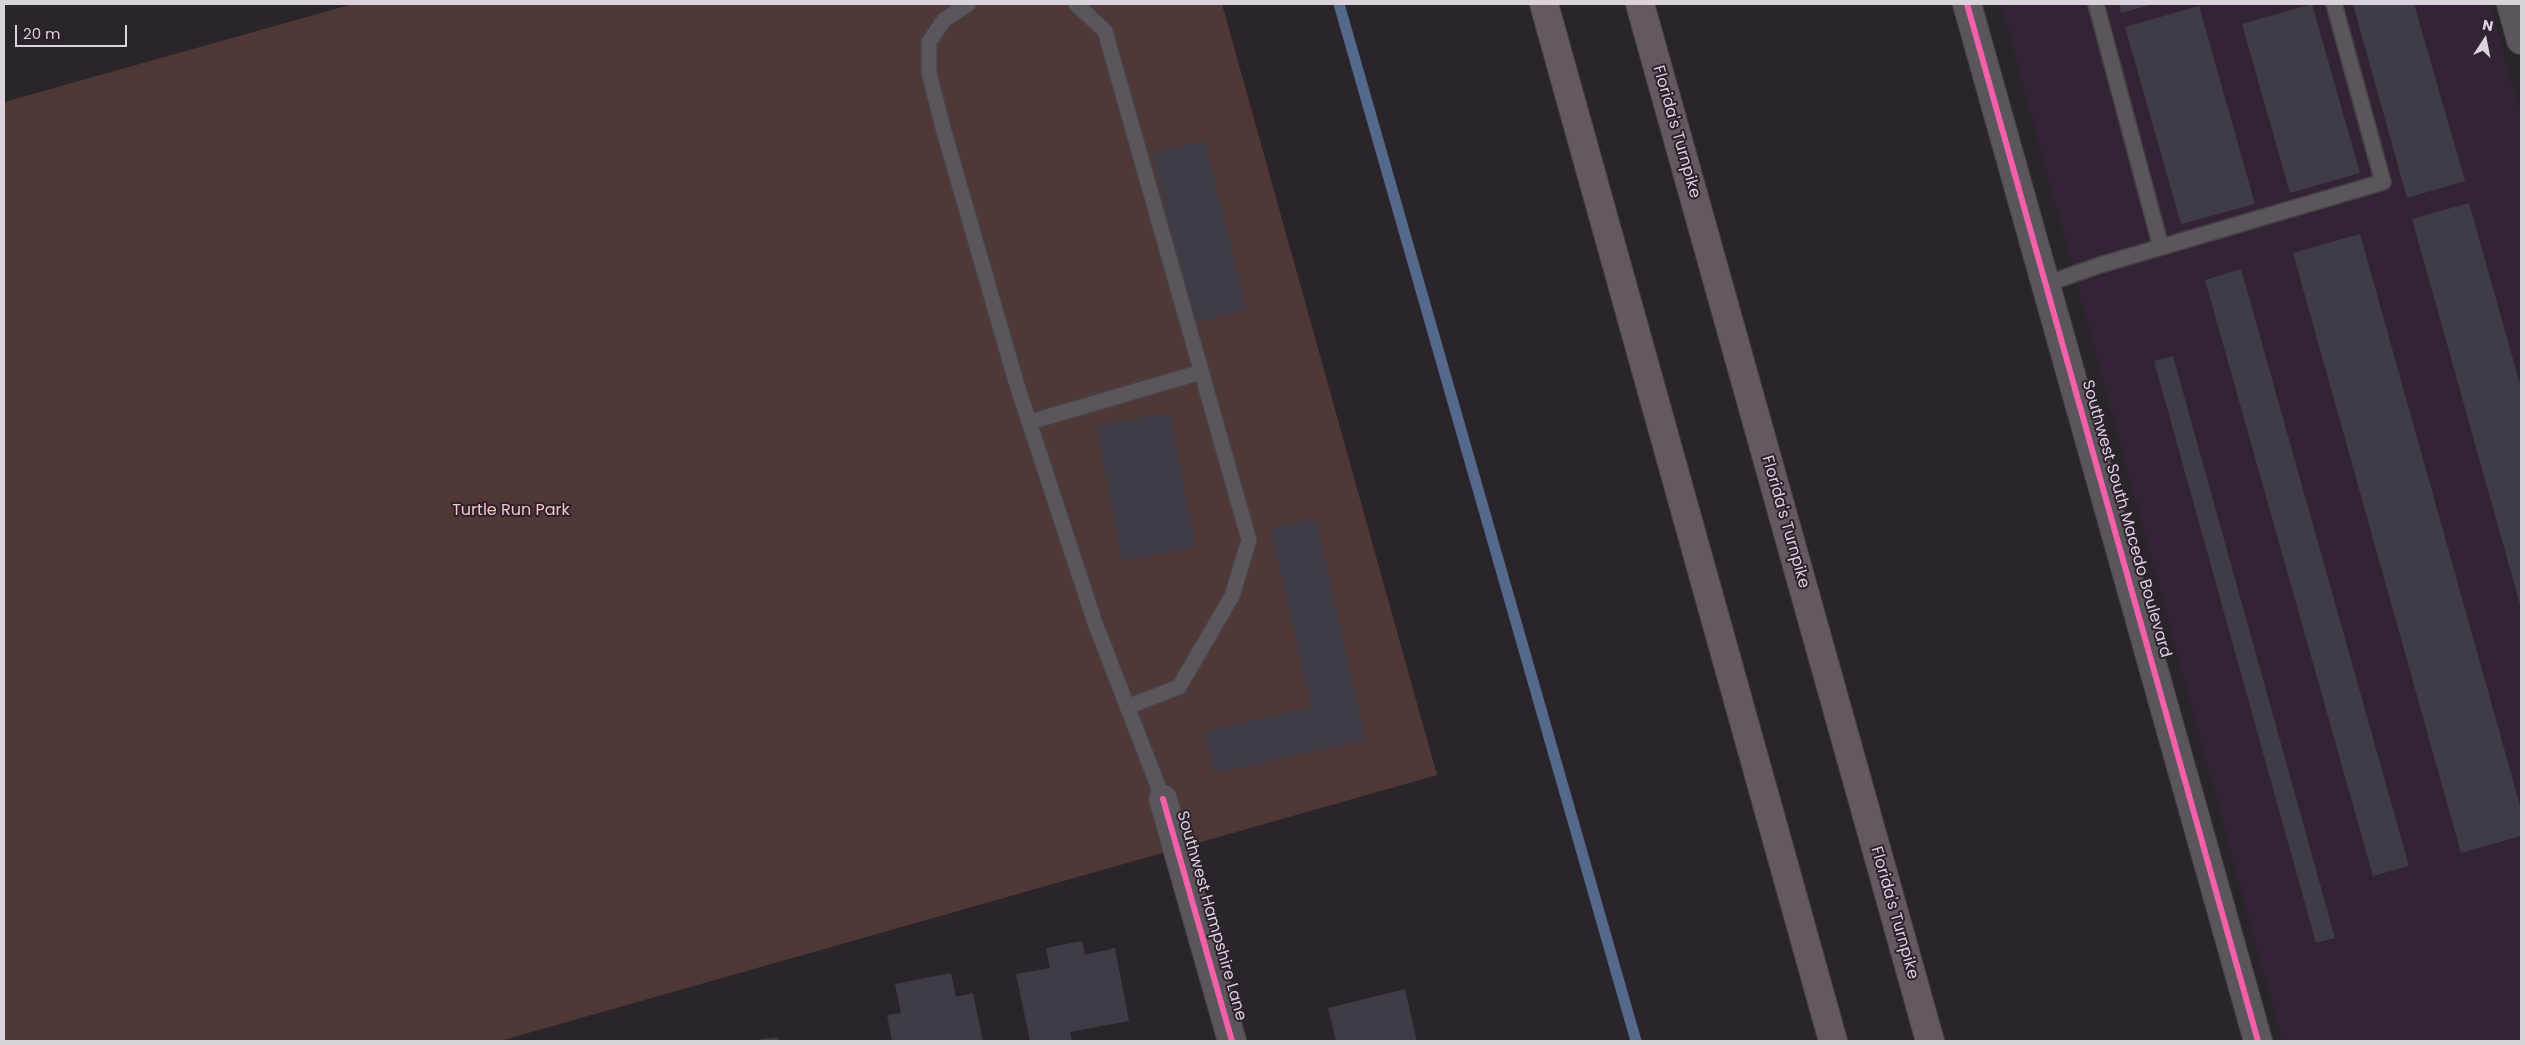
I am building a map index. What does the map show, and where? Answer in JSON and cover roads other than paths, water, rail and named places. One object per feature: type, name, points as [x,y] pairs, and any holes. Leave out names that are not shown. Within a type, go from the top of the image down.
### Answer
[{"type":"highway","points":[[1544,4],[1833,1041]]},
{"type":"highway","name":"Florida's Turnpike","points":[[1640,4],[1930,1041]]},
{"type":"street","name":"Southwest South Macedo Boulevard","points":[[1967,4],[2258,1041]]},
{"type":"street","points":[[2511,4],[2521,40]]},
{"type":"street","name":"Southwest Hampshire Lane","points":[[1163,799],[1232,1041]]},
{"type":"lane","points":[[968,4],[944,20],[928,42],[929,73],[945,137],[1030,422],[1095,623],[1163,799]]},
{"type":"lane","points":[[1076,4],[1105,31],[1249,540],[1232,596],[1179,687],[1127,708]]},
{"type":"lane","points":[[2096,4],[2161,247]]},
{"type":"lane","points":[[2046,284],[2161,247],[2383,182],[2334,4]]},
{"type":"lane","points":[[1030,422],[1201,372]]},
{"type":"waterway","points":[[1339,4],[1636,1041]]},
{"type":"park label","name":"Turtle Run Park","points":[[511,511]]}]
